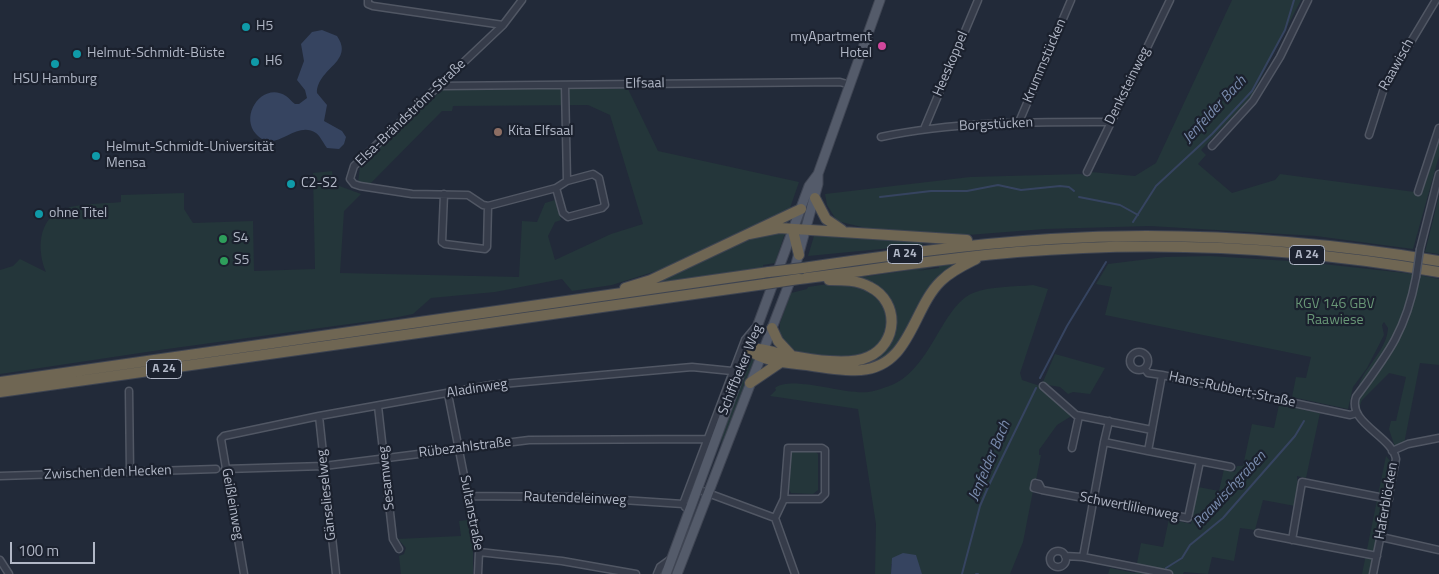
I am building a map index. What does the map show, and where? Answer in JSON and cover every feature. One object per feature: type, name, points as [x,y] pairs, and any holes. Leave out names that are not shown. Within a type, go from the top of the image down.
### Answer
[{"type":"highway","points":[[815,198],[826,219],[836,227],[851,232]]},
{"type":"highway","points":[[600,297],[651,280],[801,209]]},
{"type":"highway","points":[[750,234],[780,228],[793,231],[851,232],[1008,242]]},
{"type":"highway","points":[[793,231],[799,255]]},
{"type":"highway","name":"A 24","points":[[0,382],[769,272],[1008,242],[1126,236],[1216,238],[1338,247],[1439,261]]},
{"type":"highway","name":"A 24","points":[[0,392],[984,255],[1088,248],[1217,248],[1337,258],[1439,272]]},
{"type":"highway","points":[[762,353],[781,362],[840,370],[861,370],[880,365],[890,359],[904,344],[929,295],[941,281],[958,267],[984,255]]},
{"type":"highway","points":[[749,350],[839,362],[864,360],[881,349],[892,330],[892,318],[888,305],[882,296],[870,287],[845,280],[802,279]]},
{"type":"highway","points":[[772,328],[778,341],[791,355]]},
{"type":"highway","points":[[750,383],[760,374],[781,362]]},
{"type":"main road","name":"Schiffbeker Weg","points":[[677,574],[799,255],[815,198],[818,174],[880,0]]},
{"type":"main road","name":"Schiffbeker Weg","points":[[666,574],[809,186],[818,174]]},
{"type":"street","points":[[368,0],[373,6],[503,25]]},
{"type":"street","name":"Elsa-Brändström-Straße","points":[[488,206],[483,205],[468,195],[412,194],[360,186],[354,184],[350,179],[354,166],[503,25],[522,0]]},
{"type":"street","name":"Heeskoppel","points":[[924,129],[978,0]]},
{"type":"street","name":"Krummstücken","points":[[1020,122],[1071,0]]},
{"type":"street","name":"Denksteinweg","points":[[1087,172],[1170,0]]},
{"type":"street","points":[[1212,146],[1253,102],[1280,57],[1308,0]]},
{"type":"street","name":"Raawisch","points":[[1369,135],[1385,85],[1436,0]]},
{"type":"street","name":"Elfsaal","points":[[439,86],[840,82],[850,84]]},
{"type":"street","points":[[565,85],[567,181]]},
{"type":"street","name":"Borgstücken","points":[[881,137],[924,129],[1020,122],[1111,122]]},
{"type":"street","points":[[1418,192],[1439,128]]},
{"type":"street","points":[[1357,413],[1355,399],[1390,352],[1409,309],[1420,249],[1439,174]]},
{"type":"street","points":[[444,194],[442,242],[471,249],[488,247],[488,206],[556,188],[567,181],[596,175],[604,194],[605,205],[602,208],[568,217],[563,213],[556,188]]},
{"type":"street","name":"Schiffbeker Weg","points":[[683,504],[744,340],[758,326]]},
{"type":"street","name":"Aladinweg","points":[[224,436],[319,416],[491,385],[663,370],[700,368],[732,371]]},
{"type":"street","points":[[1145,369],[1148,373],[1162,375]]},
{"type":"street","name":"Hans-Rubbert-Straße","points":[[1148,451],[1162,375],[1315,408],[1350,414],[1357,413]]},
{"type":"street","points":[[1042,386],[1079,416],[1152,430]]},
{"type":"street","points":[[128,391],[130,472]]},
{"type":"street","name":"Sultanstraße","points":[[448,394],[479,552],[478,574]]},
{"type":"street","name":"Sesamweg","points":[[378,406],[393,539],[399,549]]},
{"type":"street","name":"Haferblöcken","points":[[1357,413],[1392,451],[1396,464],[1373,574]]},
{"type":"street","name":"Gänselieselweg","points":[[319,416],[336,574]]},
{"type":"street","points":[[1072,448],[1079,416]]},
{"type":"street","points":[[1083,556],[1109,421]]},
{"type":"street","name":"Geißleinweg","points":[[224,436],[221,439],[225,469],[244,574]]},
{"type":"street","points":[[1392,451],[1408,444],[1439,438]]},
{"type":"street","name":"Rübezahlstraße","points":[[225,469],[324,466],[536,440],[706,439]]},
{"type":"street","points":[[1104,442],[1231,467]]},
{"type":"street","points":[[784,499],[820,499],[823,497],[825,494],[825,450],[822,448],[788,448],[784,499],[775,518],[795,574]]},
{"type":"street","name":"Schwertlilienweg","points":[[1042,490],[1188,518],[1200,461]]},
{"type":"street","name":"Zwischen den Hecken","points":[[0,476],[216,469]]},
{"type":"street","points":[[1292,540],[1302,482],[1389,499]]},
{"type":"street","points":[[697,489],[775,518]]},
{"type":"street","name":"Rautendeleinweg","points":[[467,496],[576,497],[683,504]]},
{"type":"street","points":[[683,504],[689,512]]},
{"type":"street","points":[[1258,533],[1377,556]]},
{"type":"street","points":[[1382,537],[1439,550]]},
{"type":"street","points":[[479,552],[562,561],[636,574]]},
{"type":"street","points":[[1066,556],[1083,556],[1169,574]]},
{"type":"street","name":"Schiffbeker Weg","points":[[657,574],[660,567],[671,559]]},
{"type":"street","points":[[0,560],[9,574]]},
{"type":"green space","points":[[1232,0],[1301,0],[1251,97],[1201,150],[1206,155],[1198,164],[1232,193],[1275,180],[1280,174],[1422,193],[1439,142],[1439,156],[1413,249],[1316,236],[1150,226],[1045,229],[955,236],[874,230],[837,221],[827,205],[825,194],[970,177],[1081,174],[1089,177],[1091,172],[1135,176],[1156,163]]},
{"type":"green space","points":[[443,89],[628,89],[658,151],[799,182],[789,211],[669,267],[612,285],[572,291],[562,279],[495,292],[431,298],[413,314],[393,318],[0,374],[0,270],[13,266],[20,259],[46,272],[41,255],[41,245],[44,228],[49,220],[55,214],[70,207],[121,202],[121,195],[184,193],[184,209],[193,223],[253,221],[254,271],[315,269],[313,173],[332,171],[334,184],[361,194],[344,211],[340,273],[519,277],[522,221],[537,222],[545,203],[555,200],[561,220],[555,222],[548,236],[555,260],[611,234],[643,224],[610,115],[588,105],[453,106],[452,111],[442,111],[369,185],[358,183],[360,166]]},
{"type":"green space","points":[[1439,196],[1439,254],[1425,252]]},
{"type":"green space","points":[[774,232],[785,233],[775,263],[763,265],[763,268],[649,284],[750,237]]},
{"type":"green space","points":[[814,236],[921,241],[923,245],[808,256]]},
{"type":"green space","name":"KGV 146 GBV Raawiese","points":[[1210,256],[1305,262],[1414,274],[1406,309],[1388,351],[1358,390],[1363,375],[1379,353],[1387,337],[1388,328],[1384,322],[1382,325],[1384,335],[1367,368],[1353,387],[1348,409],[1292,397],[1296,377],[1306,378],[1311,357],[1105,315],[1112,287],[1096,284],[1108,264],[1165,257]]},
{"type":"green space","points":[[957,264],[903,339],[884,359],[861,367],[788,358],[875,357],[893,311],[856,278]]},
{"type":"green space","points":[[1419,275],[1439,279],[1439,365],[1420,363],[1403,449],[1395,447],[1389,429],[1391,421],[1396,421],[1406,377],[1389,373],[1362,400],[1359,408],[1358,399],[1392,353],[1411,311]]},
{"type":"green space","points":[[828,284],[860,287],[878,297],[883,305],[887,323],[883,341],[876,348],[858,356],[826,356],[801,352],[780,340],[780,323],[791,293],[807,289],[808,287]]},
{"type":"green space","points":[[1033,285],[1048,289],[1020,373],[1022,380],[1040,386],[1073,415],[1057,425],[1039,450],[1039,455],[1041,455],[1036,480],[1033,479],[1031,491],[1033,491],[1023,542],[1010,574],[922,574],[919,566],[891,564],[891,574],[875,574],[876,524],[858,409],[770,396],[776,390],[775,388],[793,384],[868,392],[894,384],[918,364],[944,323],[962,300],[973,293],[987,289]]},
{"type":"green space","points":[[1055,354],[1105,368],[1090,394],[1073,392],[1068,394],[1060,387],[1042,384]]},
{"type":"green space","points":[[751,358],[754,360],[721,445],[724,427]]},
{"type":"green space","points":[[1279,405],[1320,413],[1306,478],[1297,476],[1298,488],[1295,506],[1263,500],[1255,530],[1240,528],[1234,561],[1212,557],[1208,574],[1184,572],[1183,574],[1108,574],[1110,568],[1135,573],[1141,543],[1163,547],[1169,519],[1191,524],[1198,487],[1219,491],[1224,469],[1235,472],[1237,466],[1243,466],[1252,424],[1274,428]]},
{"type":"green space","points":[[793,450],[815,451],[818,454],[818,490],[813,494],[791,493],[789,489],[790,453]]},
{"type":"green space","points":[[1386,456],[1392,463],[1369,574],[1362,574]]},
{"type":"green space","points":[[468,520],[473,549],[473,574],[401,574],[399,556],[404,554],[406,548],[398,539],[461,536],[459,521]]},
{"type":"water","points":[[322,30],[337,36],[341,45],[341,52],[339,59],[323,77],[317,93],[327,105],[324,121],[342,131],[346,137],[344,144],[339,149],[327,148],[316,133],[308,130],[300,130],[278,140],[263,140],[251,126],[250,118],[256,102],[262,96],[269,93],[286,96],[295,104],[299,104],[307,98],[305,90],[297,80],[304,61],[301,44],[312,32]]},
{"type":"water","points":[[903,553],[916,555],[922,574],[891,574],[892,558]]},
{"type":"waterway","name":"Jenfelder Bach","points":[[1133,222],[1156,186],[1212,134],[1252,91],[1285,30],[1294,0]]},
{"type":"waterway","points":[[880,197],[931,191],[967,191],[998,185],[1021,190],[1060,186],[1069,187],[1074,191]]},
{"type":"waterway","points":[[1079,197],[1120,205],[1138,215]]},
{"type":"waterway","name":"Jenfelder Bach","points":[[1040,378],[1067,326],[1106,262]]},
{"type":"waterway","name":"Jenfelder Bach","points":[[962,574],[980,506],[1036,388]]},
{"type":"waterway","name":"Raawischgraben","points":[[1166,568],[1182,558],[1190,545],[1223,518],[1295,436],[1304,421]]},
{"type":"place","name":"H5","points":[[246,27]]},
{"type":"place","name":"myApartment Hotel","points":[[882,46]]},
{"type":"place","name":"Helmut-Schmidt-Büste","points":[[77,54]]},
{"type":"place","name":"H6","points":[[255,62]]},
{"type":"place","name":"HSU Hamburg","points":[[55,64]]},
{"type":"place","name":"Kita Elfsaal","points":[[498,132]]},
{"type":"place","name":"Helmut-Schmidt-Universität Mensa","points":[[96,156]]},
{"type":"place","name":"C2-S2","points":[[291,184]]},
{"type":"place","name":"ohne Titel","points":[[39,214]]},
{"type":"place","name":"S4","points":[[223,239]]},
{"type":"place","name":"S5","points":[[224,261]]}]
